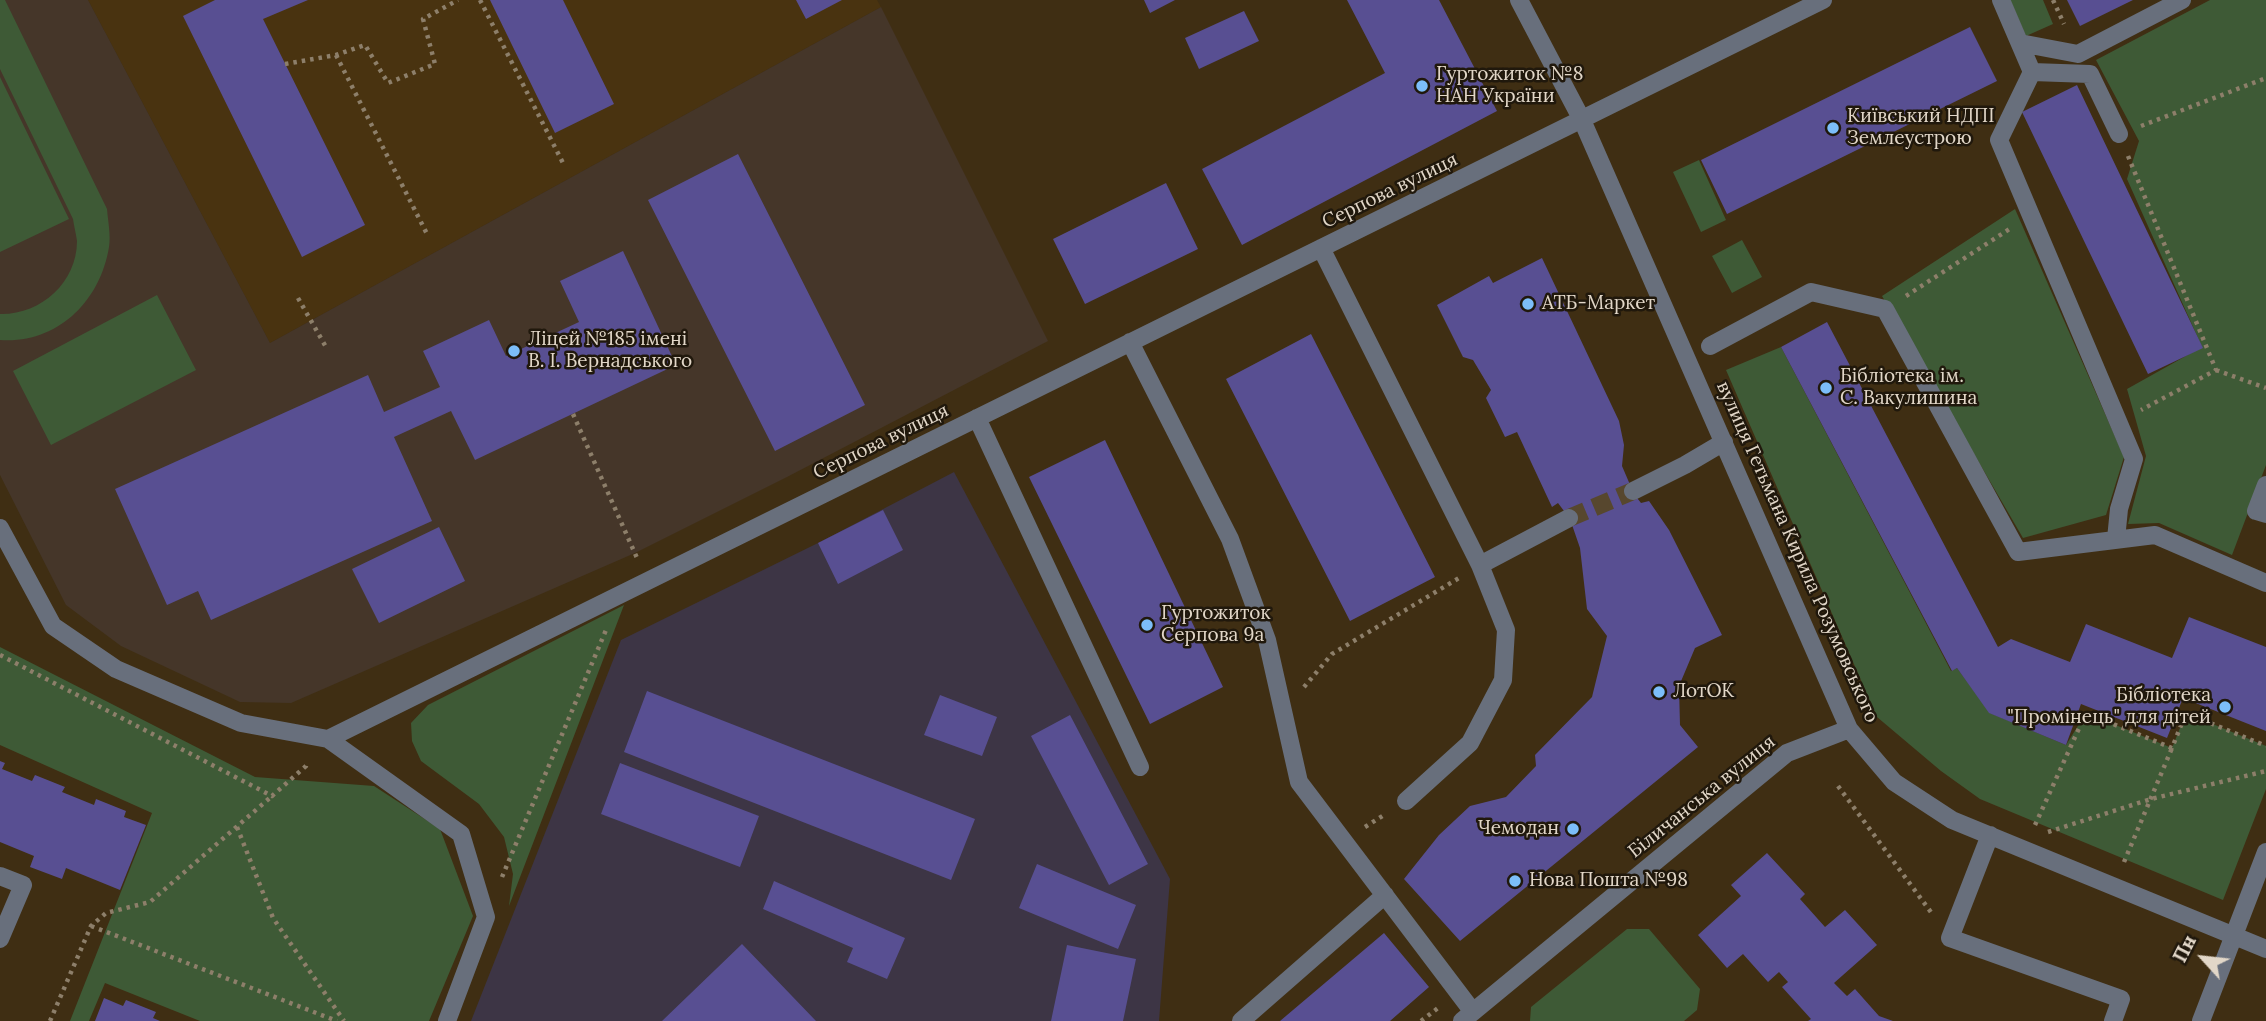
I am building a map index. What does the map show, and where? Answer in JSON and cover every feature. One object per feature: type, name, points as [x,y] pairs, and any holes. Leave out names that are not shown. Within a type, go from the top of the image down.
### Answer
[{"type":"street","name":"вулиця Гетьмана Кирила Розумовського","points":[[1519,0],[1582,120],[1849,729],[1894,782],[1952,820],[2266,949]]},
{"type":"street","name":"Серпова вулиця","points":[[321,737],[621,594],[1823,0]]},
{"type":"street","points":[[2001,0],[2032,72],[1999,140],[2134,459],[2119,509],[2116,539]]},
{"type":"street","points":[[2020,43],[2078,54],[2182,0]]},
{"type":"street","points":[[2032,72],[2091,74],[2119,134]]},
{"type":"street","points":[[1321,248],[1480,565],[1506,630],[1503,680],[1469,743],[1406,801]]},
{"type":"street","points":[[1710,346],[1811,292],[1885,309],[2018,552],[2155,535],[2266,583]]},
{"type":"street","points":[[1130,342],[1230,539],[1267,640],[1299,782],[1384,895],[1467,1016]]},
{"type":"street","points":[[977,418],[1140,767]]},
{"type":"street","points":[[1633,491],[1724,442]]},
{"type":"street","points":[[2266,485],[2256,511],[2266,514]]},
{"type":"street","points":[[1480,565],[1569,518]]},
{"type":"street","points":[[0,528],[53,626],[116,669],[241,723],[321,737],[461,834],[486,916],[447,1021]]},
{"type":"street","name":"Біличанська вулиця","points":[[1467,1016],[1787,753],[1849,729]]},
{"type":"street","points":[[1990,835],[1950,938],[2121,999],[2113,1021]]},
{"type":"street","points":[[2201,1021],[2266,852]]},
{"type":"street","points":[[0,876],[23,885],[0,939]]},
{"type":"street","points":[[1241,1021],[1384,895]]},
{"type":"path","points":[[285,64],[336,55],[366,45],[388,83],[435,64],[423,19],[458,0]]},
{"type":"path","points":[[480,0],[564,165]]},
{"type":"path","points":[[336,55],[427,234]]},
{"type":"path","points":[[2216,370],[2119,134],[2266,78]]},
{"type":"path","points":[[1885,309],[2031,215]]},
{"type":"path","points":[[299,298],[326,347]]},
{"type":"path","points":[[2118,422],[2216,370],[2266,388]]},
{"type":"path","points":[[573,414],[648,580]]},
{"type":"path","points":[[1283,712],[1332,654],[1480,565]]},
{"type":"path","points":[[486,916],[621,594]]},
{"type":"path","points":[[0,655],[272,796]]},
{"type":"path","points":[[2034,826],[2086,713],[2172,748]]},
{"type":"path","points":[[2124,862],[2186,713],[2266,746]]},
{"type":"path","points":[[50,1021],[90,926],[106,913],[150,902],[306,766],[321,737]]},
{"type":"path","points":[[2048,832],[2151,799],[2266,771]]},
{"type":"path","points":[[1838,786],[1950,938]]},
{"type":"path","points":[[1343,841],[1406,801]]},
{"type":"path","points":[[237,827],[273,918],[344,1021]]},
{"type":"path","points":[[90,926],[337,1021]]},
{"type":"shaded area","name":"Ліцей №185 імені В. І. Вернадського","points":[[0,0],[88,0],[270,343],[881,7],[1048,341],[635,553],[291,703],[240,702],[121,646],[66,605],[0,475]]},
{"type":"shaded area","points":[[88,0],[877,0],[881,7],[270,343]]},
{"type":"shaded area","points":[[954,472],[1170,879],[1159,1021],[471,1021],[621,640],[818,543]]},
{"type":"green space","points":[[0,0],[5,0],[107,209],[110,233],[104,267],[96,285],[86,302],[72,316],[40,335],[0,340],[0,314],[29,309],[54,294],[71,270],[77,241],[73,219],[0,69]]},
{"type":"green space","points":[[2010,0],[2043,0],[2053,24],[2026,36]]},
{"type":"green space","points":[[2210,0],[2266,0],[2266,465],[2232,555],[2159,523],[2128,524],[2146,456],[2127,389],[2202,347],[2127,179],[2139,141],[2096,60]]},
{"type":"green space","points":[[0,77],[69,219],[0,252]]},
{"type":"green space","points":[[1699,160],[1726,220],[1701,232],[1673,172]]},
{"type":"green space","points":[[2015,209],[2124,457],[2106,515],[2023,538],[1882,296]]},
{"type":"green space","points":[[1742,240],[1762,277],[1732,293],[1712,256]]},
{"type":"green space","points":[[157,295],[196,370],[51,445],[13,371]]},
{"type":"green space","points":[[1781,347],[1951,671],[1957,668],[1990,713],[2066,745],[2086,713],[2172,748],[2186,713],[2266,746],[2266,789],[2223,900],[1980,799],[1941,771],[1877,717],[1726,370]]},
{"type":"green space","points":[[624,605],[509,906],[513,874],[504,837],[479,804],[421,761],[412,741],[411,723],[428,705]]},
{"type":"green space","points":[[0,647],[255,777],[374,786],[440,829],[473,916],[429,1021],[200,1021],[105,983],[89,1021],[70,1021],[152,813],[0,745]]},
{"type":"green space","points":[[1627,929],[1649,929],[1700,989],[1697,1010],[1684,1021],[1530,1021],[1531,1007]]},
{"type":"building","points":[[215,0],[308,0],[263,19],[365,225],[302,257],[183,16]]},
{"type":"building","points":[[490,0],[563,0],[614,104],[555,133]]},
{"type":"building","points":[[796,0],[842,0],[806,19]]},
{"type":"building","points":[[1144,0],[1175,0],[1150,13]]},
{"type":"building","points":[[1347,0],[1439,0],[1497,111],[1242,245],[1202,169],[1385,73]]},
{"type":"building","points":[[2067,0],[2133,0],[2080,26]]},
{"type":"building","points":[[1244,11],[1259,41],[1199,69],[1185,38]]},
{"type":"building","name":"Київський НДПІ Землеустрою","points":[[1970,27],[1997,81],[1727,214],[1701,160]]},
{"type":"building","points":[[2077,85],[2203,348],[2148,374],[2022,112]]},
{"type":"building","points":[[738,154],[865,405],[775,451],[648,200]]},
{"type":"building","points":[[1166,183],[1198,249],[1085,304],[1053,239]]},
{"type":"building","points":[[623,251],[676,365],[475,460],[451,411],[394,437],[432,521],[211,620],[198,591],[167,605],[115,489],[368,375],[384,412],[440,387],[423,351],[489,320],[506,356],[579,322],[560,281]]},
{"type":"building","points":[[1542,258],[1619,421],[1624,445],[1622,466],[1634,494],[1641,503],[1649,501],[1669,530],[1722,635],[1695,648],[1679,686],[1680,725],[1698,747],[1460,941],[1404,879],[1439,835],[1470,806],[1506,797],[1536,766],[1535,755],[1592,697],[1607,636],[1587,609],[1580,548],[1570,519],[1558,503],[1552,507],[1517,432],[1505,437],[1486,398],[1491,390],[1473,360],[1463,357],[1437,305],[1489,276],[1493,283]]},
{"type":"building","points":[[1827,322],[1998,647],[2011,639],[2070,662],[2086,624],[2172,658],[2189,617],[2266,647],[2266,731],[2183,698],[2167,738],[2081,704],[2066,745],[1989,713],[1957,668],[1952,671],[1781,347]]},
{"type":"building","points":[[1311,334],[1435,577],[1350,621],[1226,379]]},
{"type":"building","name":"Гуртожиток Серпова 9а","points":[[1105,440],[1223,687],[1150,724],[1029,477]]},
{"type":"building","points":[[883,510],[903,550],[838,584],[818,543]]},
{"type":"building","points":[[439,527],[465,581],[379,623],[352,569]]},
{"type":"building","points":[[647,691],[975,819],[951,880],[624,752]]},
{"type":"building","points":[[940,695],[997,717],[982,756],[924,735]]},
{"type":"building","points":[[1070,715],[1148,864],[1109,885],[1031,736]]},
{"type":"building","points":[[0,761],[5,763],[2,769],[32,781],[35,775],[65,787],[62,792],[94,805],[96,799],[126,811],[124,817],[146,825],[120,890],[66,868],[62,879],[30,867],[34,856],[0,842]]},
{"type":"building","points":[[620,763],[759,816],[740,867],[601,814]]},
{"type":"building","points":[[1767,853],[1805,894],[1800,899],[1825,927],[1845,910],[1877,945],[1834,983],[1847,996],[1855,989],[1879,1016],[1893,1021],[1808,1021],[1811,1019],[1782,987],[1788,982],[1779,972],[1768,982],[1743,954],[1727,968],[1698,935],[1741,896],[1731,885]]},
{"type":"building","points":[[1037,864],[1136,905],[1118,949],[1019,908]]},
{"type":"building","points":[[774,881],[905,938],[887,979],[847,962],[853,948],[763,909]]},
{"type":"building","points":[[1384,933],[1429,987],[1390,1021],[1280,1021]]},
{"type":"building","points":[[742,944],[816,1021],[662,1021]]},
{"type":"building","points":[[1067,945],[1136,959],[1123,1021],[1051,1021]]},
{"type":"building","points":[[104,998],[123,1006],[126,1000],[156,1012],[153,1018],[160,1021],[95,1021]]},
{"type":"tunnel","points":[[1569,518],[1633,491]]},
{"type":"place","name":"Гуртожиток №8 НАН України","points":[[1422,86]]},
{"type":"place","name":"Київський НДПІ Землеустрою","points":[[1833,128]]},
{"type":"place","name":"АТБ-Маркет","points":[[1528,304]]},
{"type":"place","name":"Ліцей №185 імені В. І. Вернадського","points":[[514,351]]},
{"type":"place","name":"Бібліотека ім. С. Вакулишина","points":[[1826,388]]},
{"type":"place","name":"Гуртожиток Серпова 9а","points":[[1147,625]]},
{"type":"place","name":"ЛотОК","points":[[1659,692]]},
{"type":"place","name":"Бібліотека \"Промінець\" для дітей","points":[[2225,707]]},
{"type":"place","name":"Чемодан","points":[[1573,829]]},
{"type":"place","name":"Нова Пошта №98","points":[[1515,881]]}]
